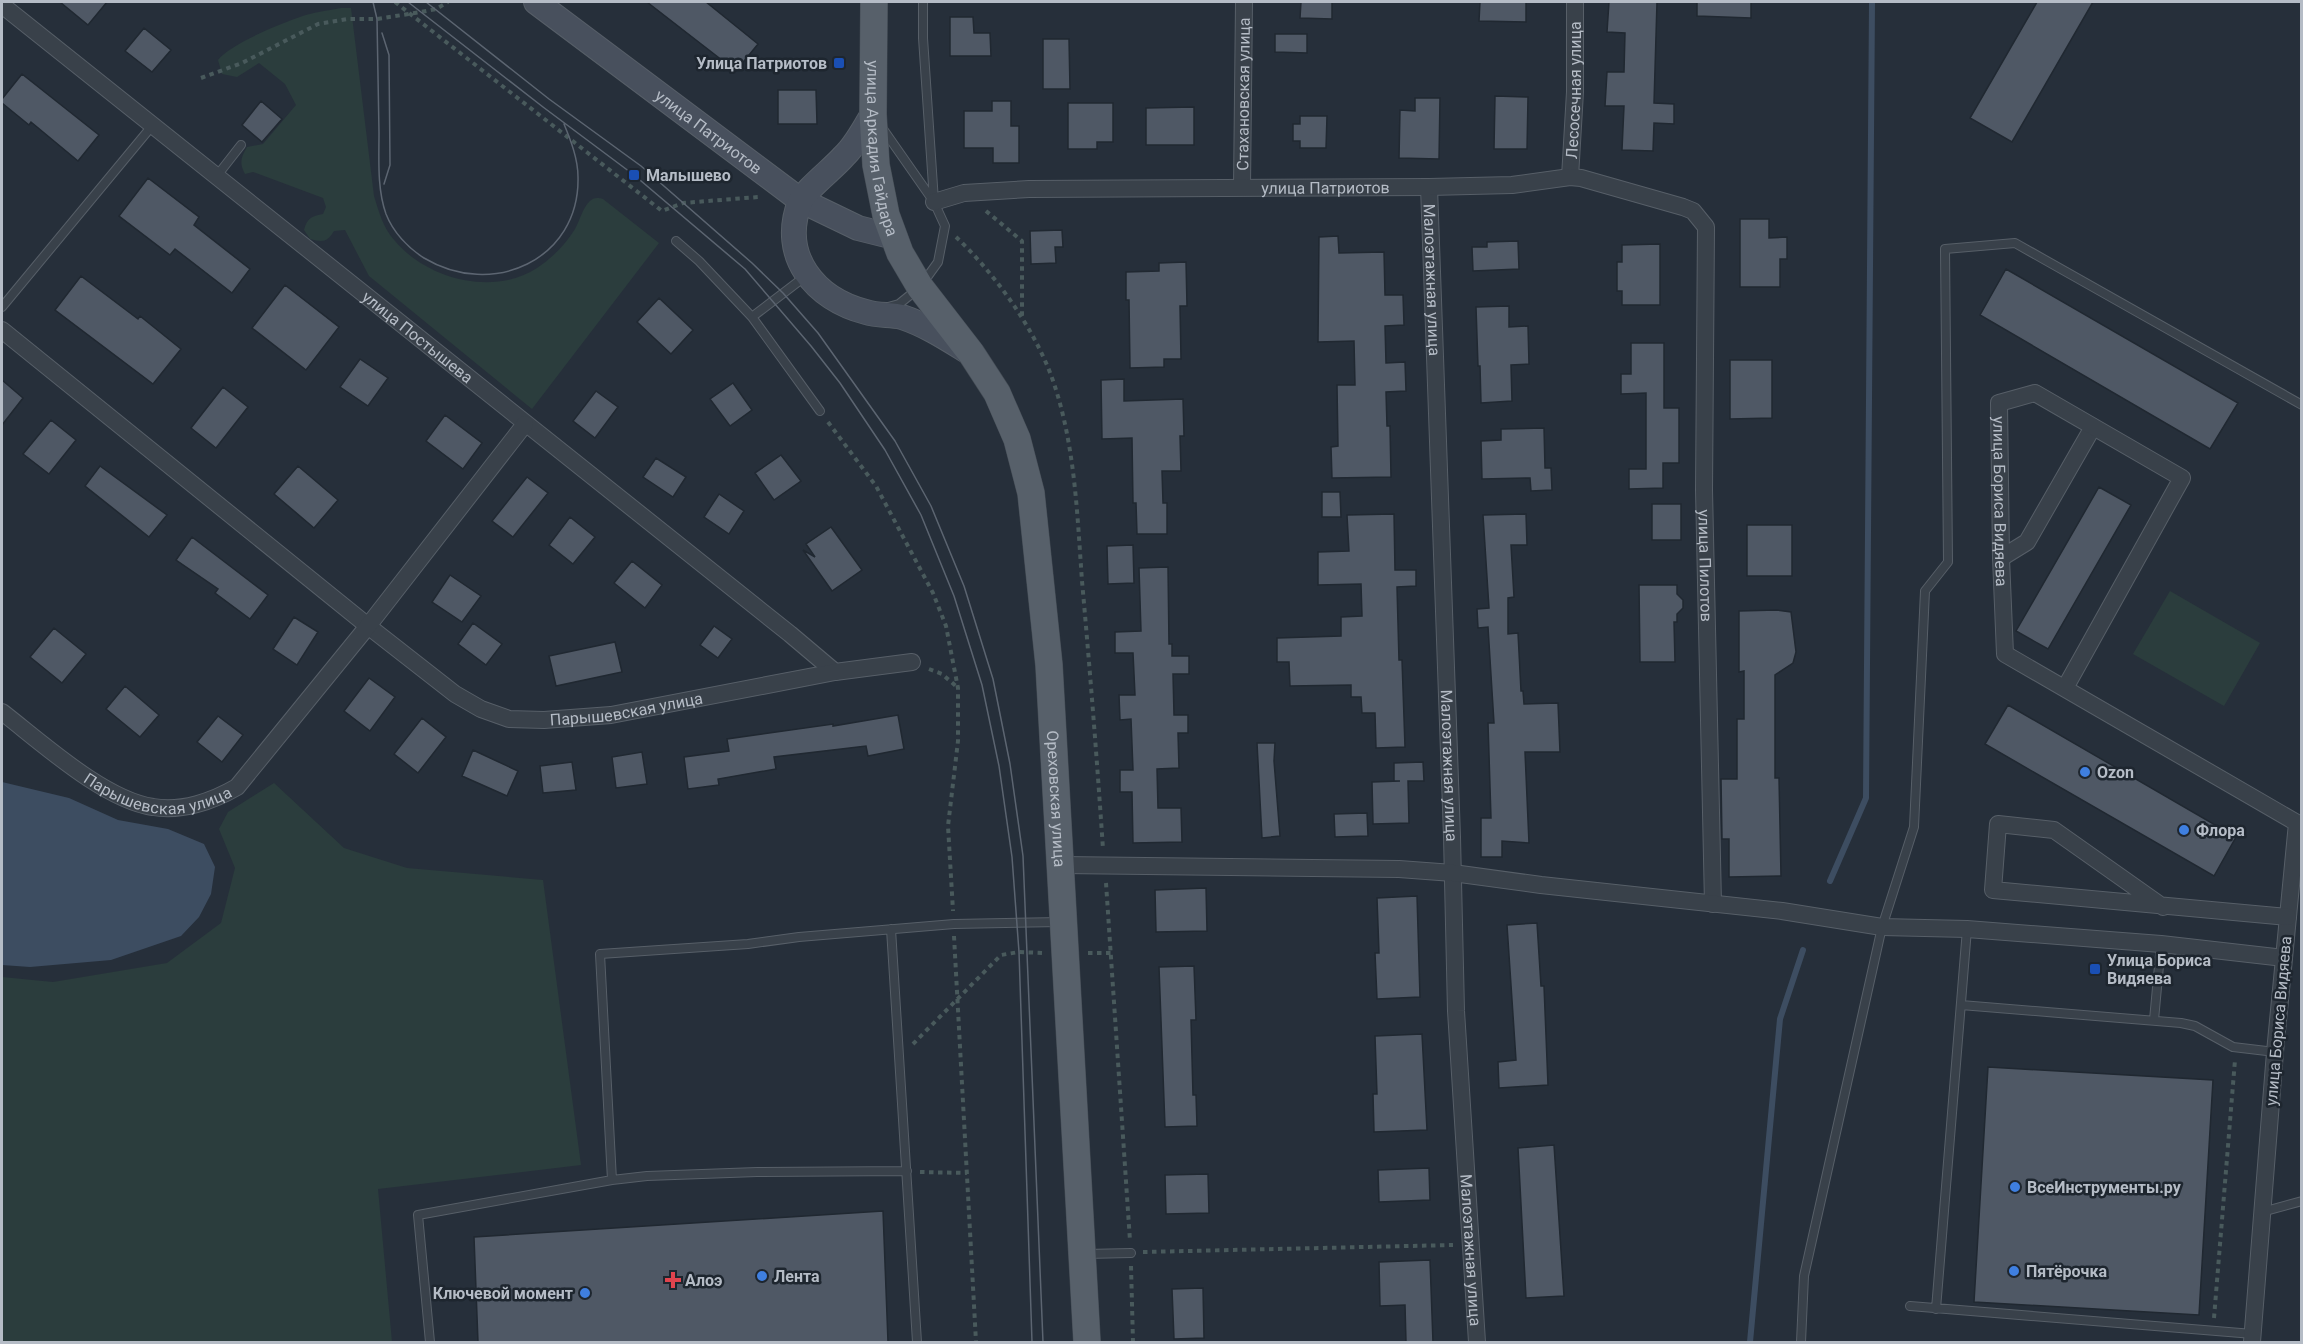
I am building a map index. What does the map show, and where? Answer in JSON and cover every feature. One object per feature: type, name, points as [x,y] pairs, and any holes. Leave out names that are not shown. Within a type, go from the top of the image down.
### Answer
[{"type":"main road","name":"улица Патриотов","points":[[536,2],[800,200],[858,228],[894,237]]},
{"type":"main road","name":"улица Аркадия Гайдара","points":[[874,2],[873,114],[876,165],[886,215],[900,253],[920,287]]},
{"type":"main road","points":[[873,114],[847,154],[800,200],[793,233],[799,258],[807,275],[819,290],[841,304],[868,313],[899,316],[927,326],[971,353]]},
{"type":"main road","name":"Ореховская улица","points":[[920,287],[971,353],[997,393],[1017,439],[1031,493],[1049,665],[1087,1342]]},
{"type":"street","name":"Стахановская улица","points":[[1242,187],[1244,2]]},
{"type":"street","name":"Лесосечная улица","points":[[1570,177],[1575,92],[1575,2]]},
{"type":"street","name":"улица Постышева","points":[[2,4],[835,672]]},
{"type":"street","name":"улица Патриотов","points":[[934,202],[964,193],[1029,189],[1429,187],[1512,185],[1570,177],[1581,178],[1694,211],[1706,227]]},
{"type":"street","name":"Малоэтажная улица","points":[[1429,187],[1456,1011],[1477,1342]]},
{"type":"street","name":"улица Пилотов","points":[[1706,227],[1704,490],[1713,904]]},
{"type":"street","name":"Парышевская улица","points":[[2,330],[368,626],[455,694],[481,709],[509,719],[544,720],[611,715],[835,672],[912,662]]},
{"type":"street","name":"улица Бориса Видяева","points":[[2065,688],[2182,478],[2035,393],[1999,403],[2005,654],[2299,824],[2275,1052],[2252,1338]]},
{"type":"street","name":"Парышевская улица","points":[[2,712],[86,775],[120,796],[153,807],[182,807],[217,799],[237,787],[368,626],[525,424]]},
{"type":"street","points":[[2001,558],[2027,542],[2093,427]]},
{"type":"street","points":[[2163,907],[2054,830],[1998,824],[1993,890],[2163,907],[2288,917]]},
{"type":"street","points":[[1062,865],[1399,868],[1782,911],[1882,927],[1967,929],[2161,944],[2284,958]]},
{"type":"lane","points":[[924,2],[923,38],[934,202]]},
{"type":"lane","points":[[868,313],[899,304],[920,287],[938,262],[945,226],[934,202],[873,114]]},
{"type":"lane","points":[[2,307],[152,126]]},
{"type":"lane","points":[[216,177],[241,145]]},
{"type":"lane","points":[[676,241],[699,261],[752,317],[820,411]]},
{"type":"lane","points":[[1802,1342],[1804,1276],[1882,927],[1914,827],[1925,591],[1948,562],[1945,249],[2015,243],[2301,405]]},
{"type":"lane","points":[[752,317],[807,275]]},
{"type":"lane","points":[[612,1180],[600,954],[748,944],[799,937],[954,924],[1064,922]]},
{"type":"lane","points":[[891,929],[917,1342]]},
{"type":"lane","points":[[1936,1309],[1967,929]]},
{"type":"lane","points":[[2154,1020],[2161,944]]},
{"type":"lane","points":[[1961,1005],[2188,1024],[2236,1048],[2275,1052]]},
{"type":"lane","points":[[430,1342],[418,1215],[612,1180],[647,1176],[757,1172],[907,1171]]},
{"type":"lane","points":[[2262,1212],[2301,1201]]},
{"type":"lane","points":[[1083,1254],[1131,1253]]},
{"type":"lane","points":[[1910,1306],[2213,1331],[2252,1338]]},
{"type":"path","points":[[395,2],[662,211],[683,203],[759,197]]},
{"type":"path","points":[[201,78],[242,63],[318,24],[348,18],[377,19],[411,14],[436,9],[448,2]]},
{"type":"path","points":[[964,193],[1022,241],[1022,318]]},
{"type":"path","points":[[945,226],[979,258],[1022,318],[1050,373],[1067,429],[1076,497],[1104,864],[1131,1253],[1133,1342]]},
{"type":"path","points":[[912,662],[942,674],[958,688]]},
{"type":"path","points":[[954,924],[976,1342]]},
{"type":"path","points":[[898,1059],[1001,955]]},
{"type":"path","points":[[2213,1331],[2236,1048]]},
{"type":"path","points":[[907,1171],[967,1173]]},
{"type":"path","points":[[1131,1253],[1472,1244]]},
{"type":"shaded area","points":[[351,8],[374,196],[387,231],[409,255],[425,266],[462,280],[501,281],[520,276],[537,268],[558,251],[575,229],[583,210],[596,198],[603,199],[659,243],[532,409],[369,276],[345,230],[334,231],[324,241],[310,239],[304,230],[305,226],[310,218],[323,214],[326,207],[323,198],[253,172],[245,174],[243,170],[243,154],[247,147],[263,144],[296,105],[285,84],[259,63],[237,77],[222,74],[218,60],[244,41],[268,29],[305,15]]},
{"type":"shaded area","points":[[2170,591],[2260,643],[2224,706],[2133,654]]},
{"type":"shaded area","points":[[274,783],[344,848],[407,868],[543,880],[581,1165],[378,1189],[392,1342],[2,1342],[2,977],[53,982],[167,963],[221,923],[235,868],[219,829],[228,812]]},
{"type":"water","points":[[2,782],[69,798],[118,820],[168,829],[204,844],[215,867],[211,894],[199,917],[181,936],[111,960],[30,967],[2,965]]},
{"type":"building","points":[[60,2],[107,2],[88,25]]},
{"type":"building","points":[[647,2],[706,2],[758,44],[736,71]]},
{"type":"building","points":[[1301,2],[1332,2],[1332,19],[1300,18]]},
{"type":"building","points":[[1480,2],[1526,2],[1526,22],[1479,21]]},
{"type":"building","points":[[1609,2],[1657,2],[1654,103],[1674,104],[1674,124],[1654,123],[1653,151],[1622,150],[1624,106],[1605,106],[1607,72],[1624,72],[1625,33],[1607,32]]},
{"type":"building","points":[[1697,2],[1751,2],[1751,18],[1697,16]]},
{"type":"building","points":[[2037,2],[2093,2],[2012,142],[1970,118]]},
{"type":"building","points":[[950,17],[973,17],[974,33],[990,33],[991,56],[950,56]]},
{"type":"building","points":[[144,28],[171,50],[152,72],[125,51]]},
{"type":"building","points":[[1275,34],[1307,34],[1307,53],[1275,52]]},
{"type":"building","points":[[1043,39],[1069,39],[1070,89],[1043,89]]},
{"type":"building","points":[[22,74],[99,135],[78,161],[31,122],[29,125],[2,103],[2,99]]},
{"type":"building","points":[[778,90],[816,90],[817,124],[778,124]]},
{"type":"building","points":[[1495,96],[1528,97],[1527,149],[1494,149]]},
{"type":"building","points":[[1415,98],[1440,98],[1439,159],[1399,158],[1400,110],[1415,111]]},
{"type":"building","points":[[261,101],[282,119],[262,142],[242,125]]},
{"type":"building","points":[[992,101],[1011,101],[1011,126],[1019,126],[1019,163],[993,163],[993,148],[964,148],[964,111],[992,111]]},
{"type":"building","points":[[1068,103],[1113,103],[1113,142],[1097,142],[1097,149],[1068,149]]},
{"type":"building","points":[[1194,107],[1194,145],[1146,145],[1146,108]]},
{"type":"building","points":[[1300,116],[1327,116],[1326,148],[1300,148],[1300,141],[1293,141],[1293,124],[1300,124]]},
{"type":"building","points":[[148,178],[199,217],[194,225],[250,269],[232,293],[175,249],[170,255],[119,216]]},
{"type":"building","points":[[1740,219],[1769,219],[1769,238],[1787,237],[1787,259],[1780,259],[1780,287],[1740,287]]},
{"type":"building","points":[[1062,230],[1063,247],[1055,247],[1056,263],[1031,264],[1030,231]]},
{"type":"building","points":[[1338,236],[1339,253],[1384,252],[1385,295],[1403,295],[1404,325],[1385,326],[1386,363],[1405,362],[1406,391],[1386,392],[1387,426],[1390,426],[1391,477],[1332,478],[1331,447],[1338,446],[1337,385],[1355,385],[1354,341],[1318,342],[1319,237]]},
{"type":"building","points":[[1518,241],[1519,269],[1473,271],[1472,247],[1487,247],[1487,242]]},
{"type":"building","points":[[1660,244],[1660,305],[1622,305],[1622,291],[1617,291],[1617,262],[1622,262],[1622,245]]},
{"type":"building","points":[[1186,262],[1187,306],[1180,306],[1181,359],[1164,359],[1164,367],[1130,368],[1129,300],[1126,300],[1126,272],[1159,271],[1159,263]]},
{"type":"building","points":[[2006,269],[2238,403],[2210,449],[1980,315]]},
{"type":"building","points":[[81,276],[138,319],[140,316],[181,349],[153,384],[55,310]]},
{"type":"building","points":[[285,285],[339,327],[306,370],[252,328]]},
{"type":"building","points":[[659,298],[693,330],[671,354],[637,322]]},
{"type":"building","points":[[1509,306],[1509,327],[1528,326],[1529,364],[1511,365],[1512,401],[1481,403],[1476,307]]},
{"type":"building","points":[[1631,343],[1664,343],[1664,408],[1679,408],[1679,463],[1663,463],[1663,488],[1629,489],[1629,469],[1646,469],[1646,393],[1621,394],[1621,374],[1631,374]]},
{"type":"building","points":[[360,359],[388,378],[368,406],[340,387]]},
{"type":"building","points":[[1730,360],[1772,360],[1772,418],[1730,419]]},
{"type":"building","points":[[1124,379],[1124,401],[1183,399],[1184,436],[1180,436],[1181,471],[1162,471],[1163,503],[1167,503],[1167,534],[1137,534],[1136,503],[1133,503],[1132,438],[1102,439],[1101,380]]},
{"type":"building","points":[[2,380],[23,398],[2,425]]},
{"type":"building","points":[[733,383],[752,410],[730,426],[710,399]]},
{"type":"building","points":[[223,387],[248,407],[216,448],[191,428]]},
{"type":"building","points":[[596,391],[618,407],[595,438],[573,421]]},
{"type":"building","points":[[445,415],[482,443],[463,469],[426,441]]},
{"type":"building","points":[[51,420],[76,440],[49,474],[23,454]]},
{"type":"building","points":[[1544,428],[1545,468],[1551,468],[1552,490],[1531,491],[1530,478],[1482,479],[1481,441],[1501,440],[1501,429]]},
{"type":"building","points":[[781,455],[801,481],[774,500],[755,473]]},
{"type":"building","points":[[656,458],[686,477],[673,497],[643,477]]},
{"type":"building","points":[[100,466],[167,515],[149,537],[85,486]]},
{"type":"building","points":[[298,466],[338,500],[314,528],[274,494]]},
{"type":"building","points":[[527,477],[548,493],[513,537],[492,521]]},
{"type":"building","points":[[2099,487],[2131,505],[2048,649],[2016,631]]},
{"type":"building","points":[[1322,492],[1340,492],[1341,517],[1322,517]]},
{"type":"building","points":[[719,494],[744,511],[729,534],[704,517]]},
{"type":"building","points":[[1652,504],[1681,504],[1681,540],[1652,540]]},
{"type":"building","points":[[1394,514],[1395,570],[1416,570],[1416,586],[1397,587],[1405,747],[1376,748],[1375,713],[1362,713],[1361,697],[1351,697],[1351,685],[1290,686],[1289,662],[1277,662],[1277,638],[1341,636],[1341,617],[1362,616],[1361,584],[1318,585],[1318,552],[1349,551],[1347,515]]},
{"type":"building","points":[[1526,514],[1527,545],[1511,545],[1514,597],[1508,598],[1508,634],[1518,633],[1521,691],[1523,691],[1524,704],[1558,703],[1560,752],[1525,752],[1529,843],[1502,841],[1502,857],[1481,857],[1481,818],[1491,818],[1488,723],[1494,723],[1488,627],[1478,628],[1477,609],[1489,608],[1483,515]]},
{"type":"building","points":[[570,517],[595,537],[573,564],[549,545]]},
{"type":"building","points":[[1747,525],[1792,525],[1792,576],[1747,576]]},
{"type":"building","points":[[831,527],[862,570],[832,591],[803,550],[815,557],[806,544]]},
{"type":"building","points":[[192,537],[268,595],[250,619],[215,593],[218,589],[176,560]]},
{"type":"building","points":[[1133,545],[1134,583],[1108,584],[1107,546]]},
{"type":"building","points":[[632,561],[662,585],[645,608],[614,583]]},
{"type":"building","points":[[1168,567],[1169,644],[1172,644],[1172,656],[1189,656],[1189,674],[1173,674],[1174,715],[1188,715],[1188,733],[1178,733],[1179,768],[1157,769],[1158,808],[1181,808],[1182,842],[1133,843],[1132,792],[1120,792],[1120,770],[1133,770],[1131,719],[1120,720],[1119,695],[1135,695],[1133,653],[1115,653],[1115,632],[1141,631],[1139,568]]},
{"type":"building","points":[[450,575],[481,596],[462,622],[432,602]]},
{"type":"building","points":[[1639,585],[1677,585],[1677,594],[1683,600],[1683,608],[1677,614],[1677,622],[1674,622],[1675,662],[1640,662]]},
{"type":"building","points":[[1739,611],[1791,612],[1796,652],[1793,663],[1775,675],[1775,778],[1779,778],[1781,876],[1729,877],[1729,839],[1722,839],[1721,779],[1737,779],[1737,719],[1744,719],[1744,671],[1739,672]]},
{"type":"building","points":[[294,617],[318,632],[297,665],[273,649]]},
{"type":"building","points":[[473,623],[502,644],[486,665],[458,644]]},
{"type":"building","points":[[714,626],[732,639],[718,658],[700,645]]},
{"type":"building","points":[[54,628],[86,654],[62,683],[30,657]]},
{"type":"building","points":[[615,642],[622,672],[556,686],[549,656]]},
{"type":"building","points":[[369,678],[395,697],[370,731],[344,711]]},
{"type":"building","points":[[125,686],[159,715],[140,737],[106,709]]},
{"type":"building","points":[[2008,705],[2236,837],[2214,876],[1985,744]]},
{"type":"building","points":[[898,715],[904,749],[868,756],[866,746],[774,757],[776,769],[718,779],[719,785],[688,789],[684,757],[729,751],[727,739],[833,724],[833,726]]},
{"type":"building","points":[[218,716],[243,735],[222,762],[197,742]]},
{"type":"building","points":[[422,718],[446,737],[418,773],[394,754]]},
{"type":"building","points":[[1257,743],[1275,743],[1274,761],[1280,836],[1262,838]]},
{"type":"building","points":[[473,750],[518,771],[507,796],[462,776]]},
{"type":"building","points":[[642,752],[647,784],[616,788],[612,757]]},
{"type":"building","points":[[572,762],[576,790],[543,793],[540,766]]},
{"type":"building","points":[[1423,762],[1424,781],[1408,781],[1409,823],[1373,824],[1372,782],[1400,781],[1394,781],[1394,763]]},
{"type":"building","points":[[1367,813],[1368,836],[1335,837],[1334,814]]},
{"type":"building","points":[[1206,888],[1207,931],[1156,932],[1155,890]]},
{"type":"building","points":[[1417,896],[1420,997],[1377,999],[1375,953],[1379,953],[1377,898]]},
{"type":"building","points":[[1537,923],[1541,986],[1544,986],[1548,1085],[1499,1088],[1498,1062],[1516,1060],[1507,925]]},
{"type":"building","points":[[1194,966],[1196,1020],[1191,1020],[1193,1095],[1196,1095],[1197,1126],[1165,1127],[1159,967]]},
{"type":"building","points":[[1422,1034],[1427,1130],[1374,1132],[1373,1094],[1377,1094],[1375,1036]]},
{"type":"building","points":[[1988,1067],[2213,1080],[2199,1315],[1974,1302]]},
{"type":"building","points":[[1554,1145],[1564,1296],[1526,1298],[1518,1148]]},
{"type":"building","points":[[1429,1168],[1430,1200],[1379,1202],[1378,1170]]},
{"type":"building","points":[[1208,1174],[1209,1213],[1166,1214],[1165,1175]]},
{"type":"building","points":[[883,1211],[888,1342],[478,1342],[474,1237]]},
{"type":"building","points":[[1430,1260],[1433,1342],[1406,1342],[1405,1305],[1380,1306],[1379,1262]]},
{"type":"building","points":[[1203,1288],[1204,1338],[1174,1339],[1172,1289]]},
{"type":"waterway","points":[[1830,881],[1866,798],[1872,2]]},
{"type":"waterway","points":[[1750,1342],[1780,1019],[1803,950]]},
{"type":"tram line","points":[[373,2],[377,19],[381,194],[386,214],[397,233],[424,258],[450,270],[477,274],[503,272],[527,264],[548,250],[564,230],[575,206],[578,170],[574,150],[564,124]]},
{"type":"tram line","points":[[408,2],[634,175],[745,269],[840,383],[885,450],[921,515],[954,596],[982,685],[999,766],[1012,857],[1019,952],[1032,1342]]},
{"type":"tram line","points":[[426,2],[549,99],[641,166],[783,293],[818,333],[895,441],[931,506],[964,586],[993,679],[1010,764],[1023,856],[1043,1342]]},
{"type":"tram line","points":[[382,33],[389,55],[390,165],[384,184]]},
{"type":"place","name":"Улица Патриотов","points":[[839,63]]},
{"type":"place","name":"Малышево","points":[[634,175]]},
{"type":"place","name":"Ozon","points":[[2085,772]]},
{"type":"place","name":"Флора","points":[[2184,830]]},
{"type":"place","name":"Улица Бориса Видяева","points":[[2095,969]]},
{"type":"place","name":"ВсеИнструменты.ру","points":[[2015,1187]]},
{"type":"place","name":"Пятёрочка","points":[[2014,1271]]},
{"type":"place","name":"Лента","points":[[762,1276]]},
{"type":"place","name":"Алоэ","points":[[673,1280]]},
{"type":"place","name":"Ключевой момент","points":[[585,1293]]}]
